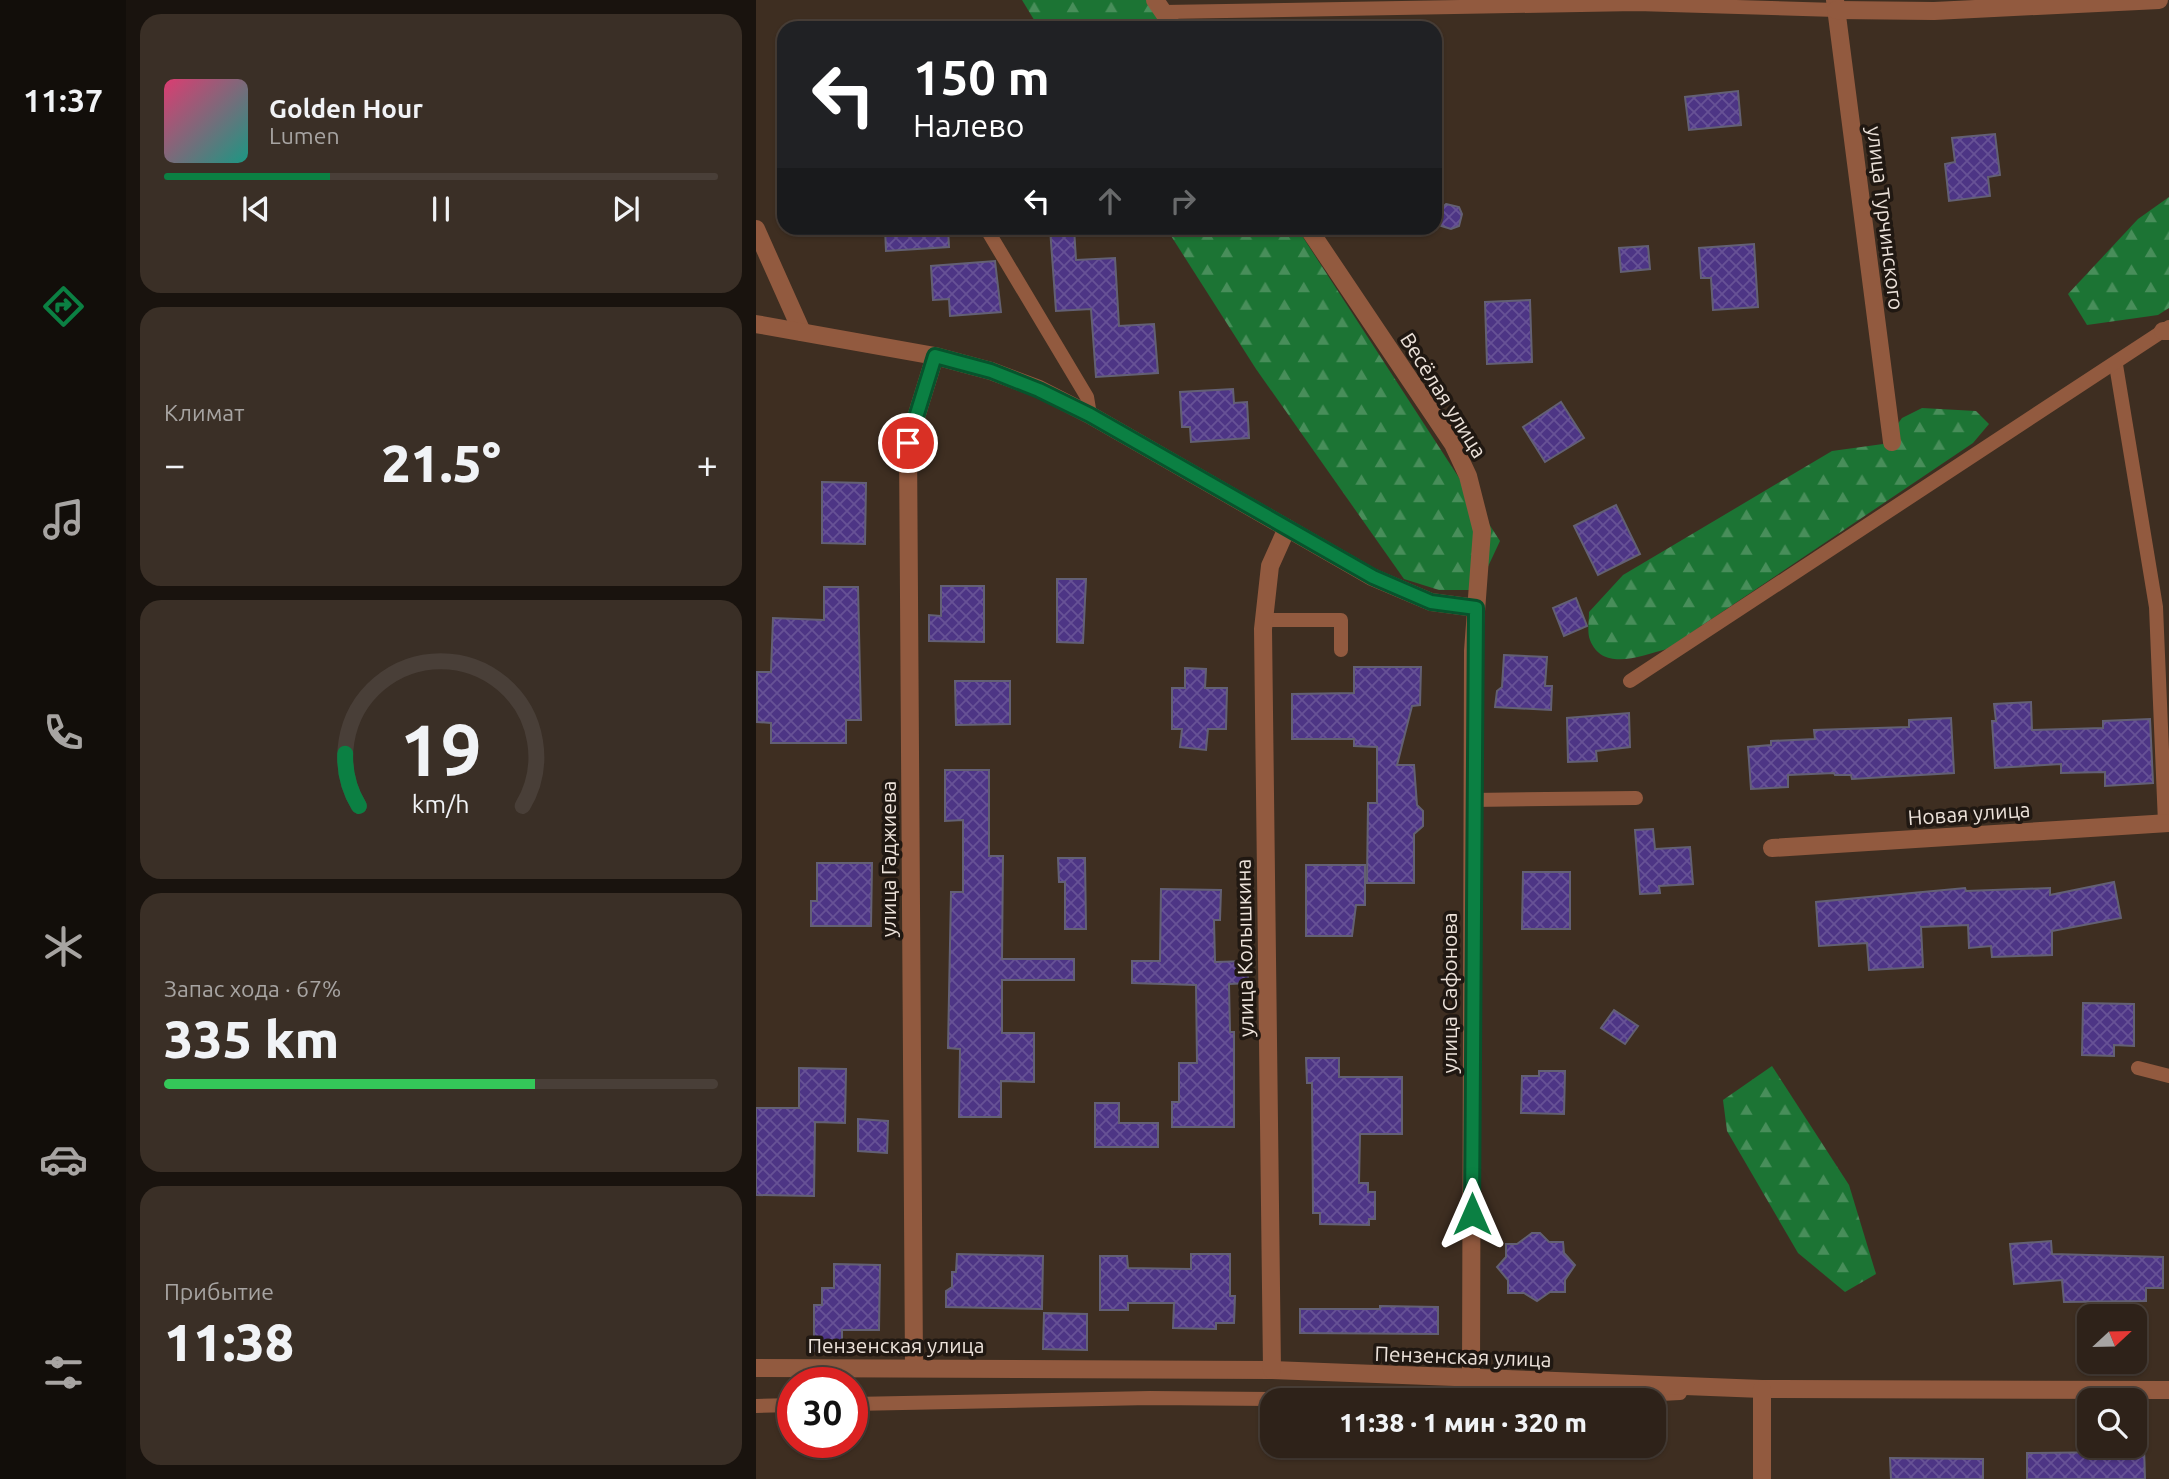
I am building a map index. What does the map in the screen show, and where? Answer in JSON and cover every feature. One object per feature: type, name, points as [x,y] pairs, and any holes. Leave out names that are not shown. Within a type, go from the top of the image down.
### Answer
[{"type":"street","points":[[1835,5],[1934,11],[2159,0]]},
{"type":"street","name":"улица Турчинского","points":[[1835,5],[1892,442]]},
{"type":"street","points":[[1159,6],[1169,21]]},
{"type":"street","points":[[756,229],[802,332]]},
{"type":"street","name":"Весёлая улица","points":[[1313,235],[1453,444],[1468,476],[1482,531],[1476,608]]},
{"type":"street","points":[[756,324],[935,356],[991,371],[1039,390],[1090,415],[1373,577],[1431,602],[1476,608]]},
{"type":"street","name":"улица Гаджиева","points":[[914,1367],[908,443],[935,356]]},
{"type":"street","name":"улица Колышкина","points":[[1272,1370],[1265,620],[1270,566],[1287,528]]},
{"type":"street","name":"улица Сафонова","points":[[1471,1379],[1472,800],[1476,608]]},
{"type":"street","name":"Новая улица","points":[[1772,848],[2167,823]]},
{"type":"street","name":"Пензенская улица","points":[[756,1368],[1272,1370],[1762,1389],[2169,1390]]},
{"type":"street","points":[[1762,1389],[1762,1479]]},
{"type":"lane","points":[[1159,6],[1835,5]]},
{"type":"lane","points":[[990,235],[1087,397],[1090,415]]},
{"type":"lane","points":[[1630,681],[2116,365],[2167,329]]},
{"type":"lane","points":[[2116,365],[2156,607],[2167,823]]},
{"type":"lane","points":[[1265,620],[1341,620],[1341,650]]},
{"type":"lane","points":[[1472,800],[1636,798]]},
{"type":"lane","points":[[2138,1068],[2169,1076]]},
{"type":"lane","points":[[1666,1394],[1762,1389]]},
{"type":"lane","points":[[868,1404],[1150,1398],[1260,1399]]},
{"type":"lane","points":[[756,1406],[777,1405]]},
{"type":"green space","points":[[1022,0],[1149,0],[1162,21],[1035,21]]},
{"type":"green space","points":[[2169,197],[2169,308],[2158,315],[2087,325],[2068,294],[2138,219]]},
{"type":"green space","points":[[1170,235],[1302,235],[1500,541],[1477,590],[1439,590],[1404,579],[1256,369]]},
{"type":"green space","points":[[1922,408],[1976,411],[1989,424],[1973,443],[1667,649],[1624,659],[1613,659],[1596,650],[1589,637],[1589,612],[1623,575],[1832,451],[1883,444],[1902,418]]},
{"type":"green space","points":[[1772,1066],[1849,1185],[1876,1274],[1845,1292],[1798,1253],[1727,1131],[1723,1100]]},
{"type":"building","points":[[1738,91],[1741,125],[1689,130],[1685,97]]},
{"type":"building","points":[[1995,134],[2000,175],[1988,177],[1990,196],[1949,201],[1945,164],[1955,162],[1952,138]]},
{"type":"building","points":[[1446,204],[1459,207],[1462,214],[1459,226],[1451,229],[1442,226],[1442,208]]},
{"type":"building","points":[[885,235],[948,235],[949,247],[886,251]]},
{"type":"building","points":[[1051,235],[1074,235],[1076,260],[1115,258],[1119,326],[1154,324],[1158,373],[1096,377],[1091,309],[1056,311]]},
{"type":"building","points":[[1754,244],[1758,307],[1713,310],[1711,278],[1701,278],[1699,248]]},
{"type":"building","points":[[1648,246],[1650,269],[1621,272],[1619,248]]},
{"type":"building","points":[[995,261],[1001,312],[950,316],[949,299],[933,300],[931,266]]},
{"type":"building","points":[[1530,300],[1532,362],[1487,364],[1485,302]]},
{"type":"building","points":[[1233,389],[1234,403],[1247,402],[1249,438],[1191,442],[1190,427],[1182,427],[1180,392]]},
{"type":"building","points":[[1561,402],[1584,438],[1545,462],[1523,427]]},
{"type":"building","points":[[822,482],[866,483],[865,544],[822,543]]},
{"type":"building","points":[[1616,505],[1640,554],[1598,575],[1574,526]]},
{"type":"building","points":[[1057,579],[1086,579],[1083,643],[1057,642]]},
{"type":"building","points":[[941,586],[984,586],[984,642],[929,641],[929,615],[941,616]]},
{"type":"building","points":[[824,587],[858,587],[861,720],[846,720],[846,743],[771,743],[771,723],[757,722],[757,672],[771,672],[773,618],[824,620]]},
{"type":"building","points":[[1576,598],[1587,626],[1564,636],[1553,608]]},
{"type":"building","points":[[1504,655],[1547,657],[1545,686],[1552,686],[1551,710],[1495,707],[1497,691],[1502,687]]},
{"type":"building","points":[[1354,667],[1421,667],[1420,705],[1412,706],[1397,765],[1414,765],[1417,805],[1423,811],[1423,826],[1414,834],[1414,883],[1367,883],[1368,803],[1377,803],[1377,747],[1354,746],[1354,739],[1292,739],[1292,694],[1354,693]]},
{"type":"building","points":[[1185,668],[1206,669],[1205,688],[1227,688],[1226,729],[1208,729],[1206,750],[1180,747],[1182,729],[1172,729],[1172,688],[1185,688]]},
{"type":"building","points":[[955,681],[1010,681],[1010,724],[956,725]]},
{"type":"building","points":[[2031,702],[2032,730],[2103,728],[2103,721],[2150,719],[2153,783],[2105,786],[2105,772],[2061,773],[2061,764],[1995,768],[1992,721],[1996,721],[1994,704]]},
{"type":"building","points":[[1629,713],[1630,747],[1596,751],[1597,761],[1568,762],[1567,718]]},
{"type":"building","points":[[1951,718],[1954,773],[1852,779],[1851,775],[1834,773],[1788,775],[1788,787],[1751,789],[1748,747],[1771,745],[1771,741],[1815,739],[1814,730],[1909,727],[1909,720]]},
{"type":"building","points":[[945,770],[989,770],[989,856],[1003,856],[1002,959],[1074,959],[1074,980],[1002,980],[1002,1033],[1034,1033],[1034,1082],[1001,1081],[1001,1117],[959,1117],[960,1049],[948,1048],[951,892],[963,892],[963,820],[945,821]]},
{"type":"building","points":[[1653,829],[1655,849],[1690,847],[1693,884],[1659,886],[1660,893],[1640,894],[1635,830]]},
{"type":"building","points":[[1058,858],[1085,858],[1086,929],[1065,929],[1065,882],[1059,882]]},
{"type":"building","points":[[817,863],[872,863],[871,926],[811,926],[811,901],[817,901]]},
{"type":"building","points":[[1306,865],[1365,865],[1365,905],[1356,905],[1352,936],[1306,936]]},
{"type":"building","points":[[1523,872],[1570,872],[1570,929],[1522,929]]},
{"type":"building","points":[[2114,882],[2121,918],[2052,931],[2052,955],[1992,957],[1991,946],[1969,948],[1968,925],[1921,927],[1923,967],[1869,970],[1867,943],[1819,946],[1816,902],[1965,888],[1966,891],[2050,888],[2050,895]]},
{"type":"building","points":[[1161,889],[1221,890],[1220,920],[1214,920],[1215,962],[1248,961],[1248,983],[1229,984],[1230,1032],[1234,1032],[1234,1127],[1172,1127],[1172,1102],[1179,1102],[1179,1063],[1197,1063],[1196,985],[1132,983],[1132,961],[1160,961]]},
{"type":"building","points":[[2083,1003],[2134,1004],[2134,1046],[2114,1045],[2114,1056],[2082,1055]]},
{"type":"building","points":[[1614,1010],[1638,1026],[1625,1044],[1601,1028]]},
{"type":"building","points":[[1306,1058],[1339,1058],[1339,1077],[1402,1077],[1402,1134],[1360,1134],[1359,1183],[1368,1183],[1368,1192],[1375,1192],[1375,1219],[1369,1219],[1369,1225],[1320,1224],[1320,1213],[1313,1213],[1312,1083],[1307,1083]]},
{"type":"building","points":[[799,1068],[846,1069],[845,1123],[815,1122],[814,1196],[756,1195],[756,1108],[799,1108]]},
{"type":"building","points":[[1539,1071],[1565,1071],[1564,1114],[1521,1113],[1522,1076],[1539,1076]]},
{"type":"building","points":[[1095,1103],[1119,1103],[1119,1123],[1158,1123],[1158,1147],[1095,1147]]},
{"type":"building","points":[[858,1119],[888,1121],[887,1153],[858,1151]]},
{"type":"building","points":[[1532,1233],[1540,1233],[1549,1242],[1563,1242],[1564,1253],[1575,1265],[1565,1280],[1565,1292],[1550,1292],[1537,1301],[1524,1293],[1508,1293],[1508,1280],[1497,1267],[1506,1257],[1506,1244],[1517,1244]]},
{"type":"building","points":[[2051,1241],[2052,1254],[2163,1257],[2163,1288],[2146,1288],[2146,1301],[2064,1302],[2062,1280],[2014,1284],[2010,1244]]},
{"type":"building","points":[[957,1254],[1043,1256],[1042,1309],[946,1307],[946,1291],[952,1287],[952,1272],[956,1272]]},
{"type":"building","points":[[1191,1254],[1230,1254],[1230,1296],[1235,1296],[1234,1323],[1216,1323],[1216,1329],[1173,1328],[1174,1303],[1128,1303],[1128,1310],[1100,1310],[1100,1256],[1127,1256],[1128,1268],[1191,1269]]},
{"type":"building","points":[[834,1264],[880,1265],[879,1330],[842,1330],[842,1352],[814,1351],[814,1305],[822,1305],[822,1288],[834,1288]]},
{"type":"building","points":[[1380,1306],[1438,1307],[1438,1334],[1300,1333],[1300,1309],[1380,1309]]},
{"type":"building","points":[[1044,1313],[1087,1314],[1087,1350],[1043,1349]]},
{"type":"building","points":[[2077,1452],[2077,1458],[2144,1458],[2145,1479],[2027,1479],[2027,1453]]},
{"type":"building","points":[[1890,1458],[1983,1459],[1983,1479],[1891,1479]]},
{"type":"route","points":[[908,443],[935,356],[991,371],[1039,390],[1090,415],[1373,577],[1431,602],[1476,608],[1472,800],[1472,1214]]}]
